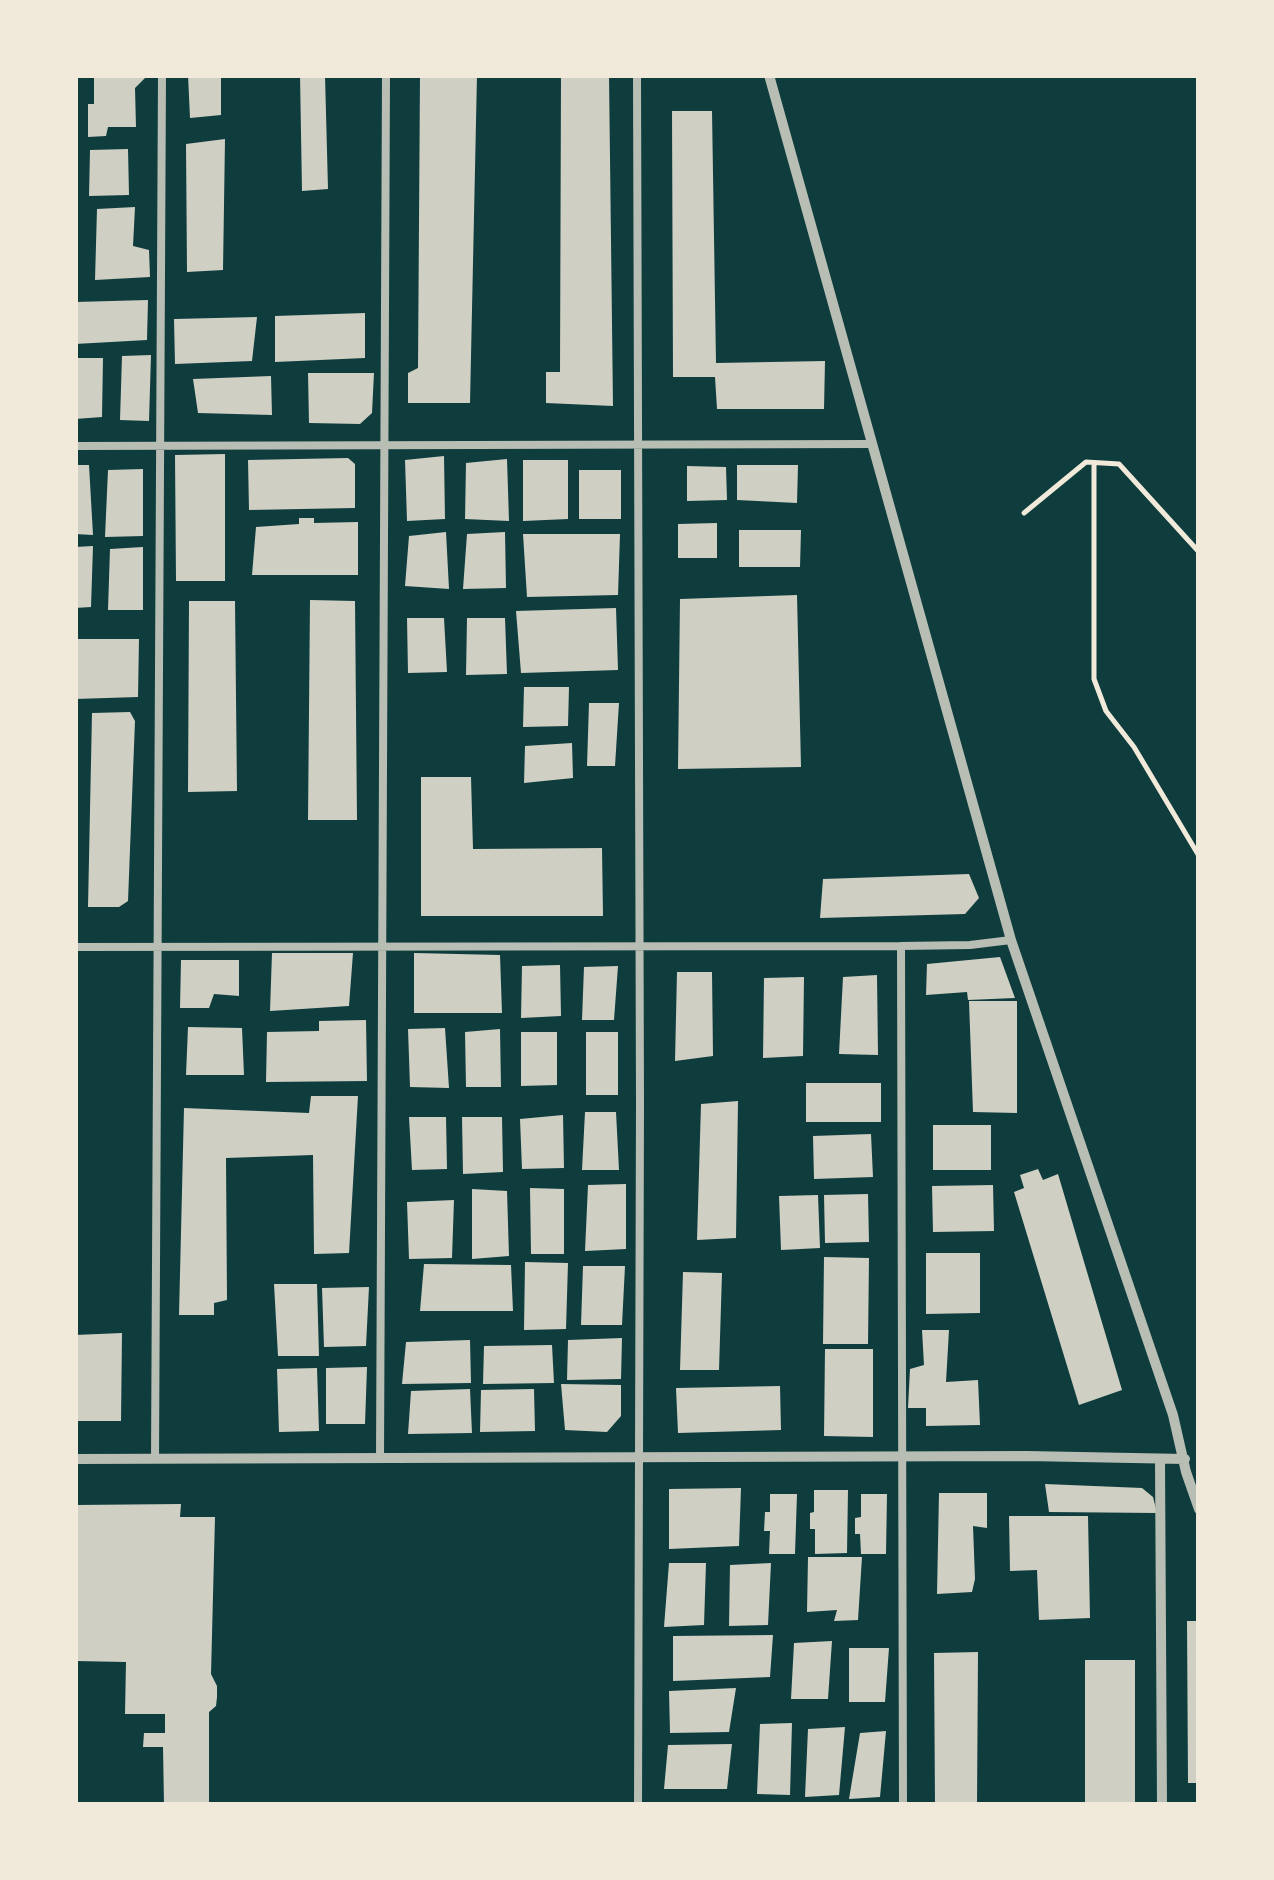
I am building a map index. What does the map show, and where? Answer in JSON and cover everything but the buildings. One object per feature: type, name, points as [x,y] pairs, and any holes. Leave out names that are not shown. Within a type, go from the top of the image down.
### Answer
[{"type":"street","points":[[769,75],[1011,940],[1173,1415],[1199,1509]]},
{"type":"street","points":[[1160,1458],[1162,1805]]},
{"type":"street","points":[[75,1459],[1185,1459]]},
{"type":"lane","points":[[155,1459],[162,75]]},
{"type":"lane","points":[[380,1458],[386,75]]},
{"type":"lane","points":[[637,75],[638,1805]]},
{"type":"lane","points":[[75,446],[872,444]]},
{"type":"lane","points":[[75,947],[902,946],[1011,940]]},
{"type":"lane","points":[[902,946],[903,1805]]},
{"type":"path","points":[[1024,513],[1086,462],[1120,464],[1199,552]]},
{"type":"path","points":[[1094,462],[1094,679],[1106,711],[1134,747],[1199,856]]}]
